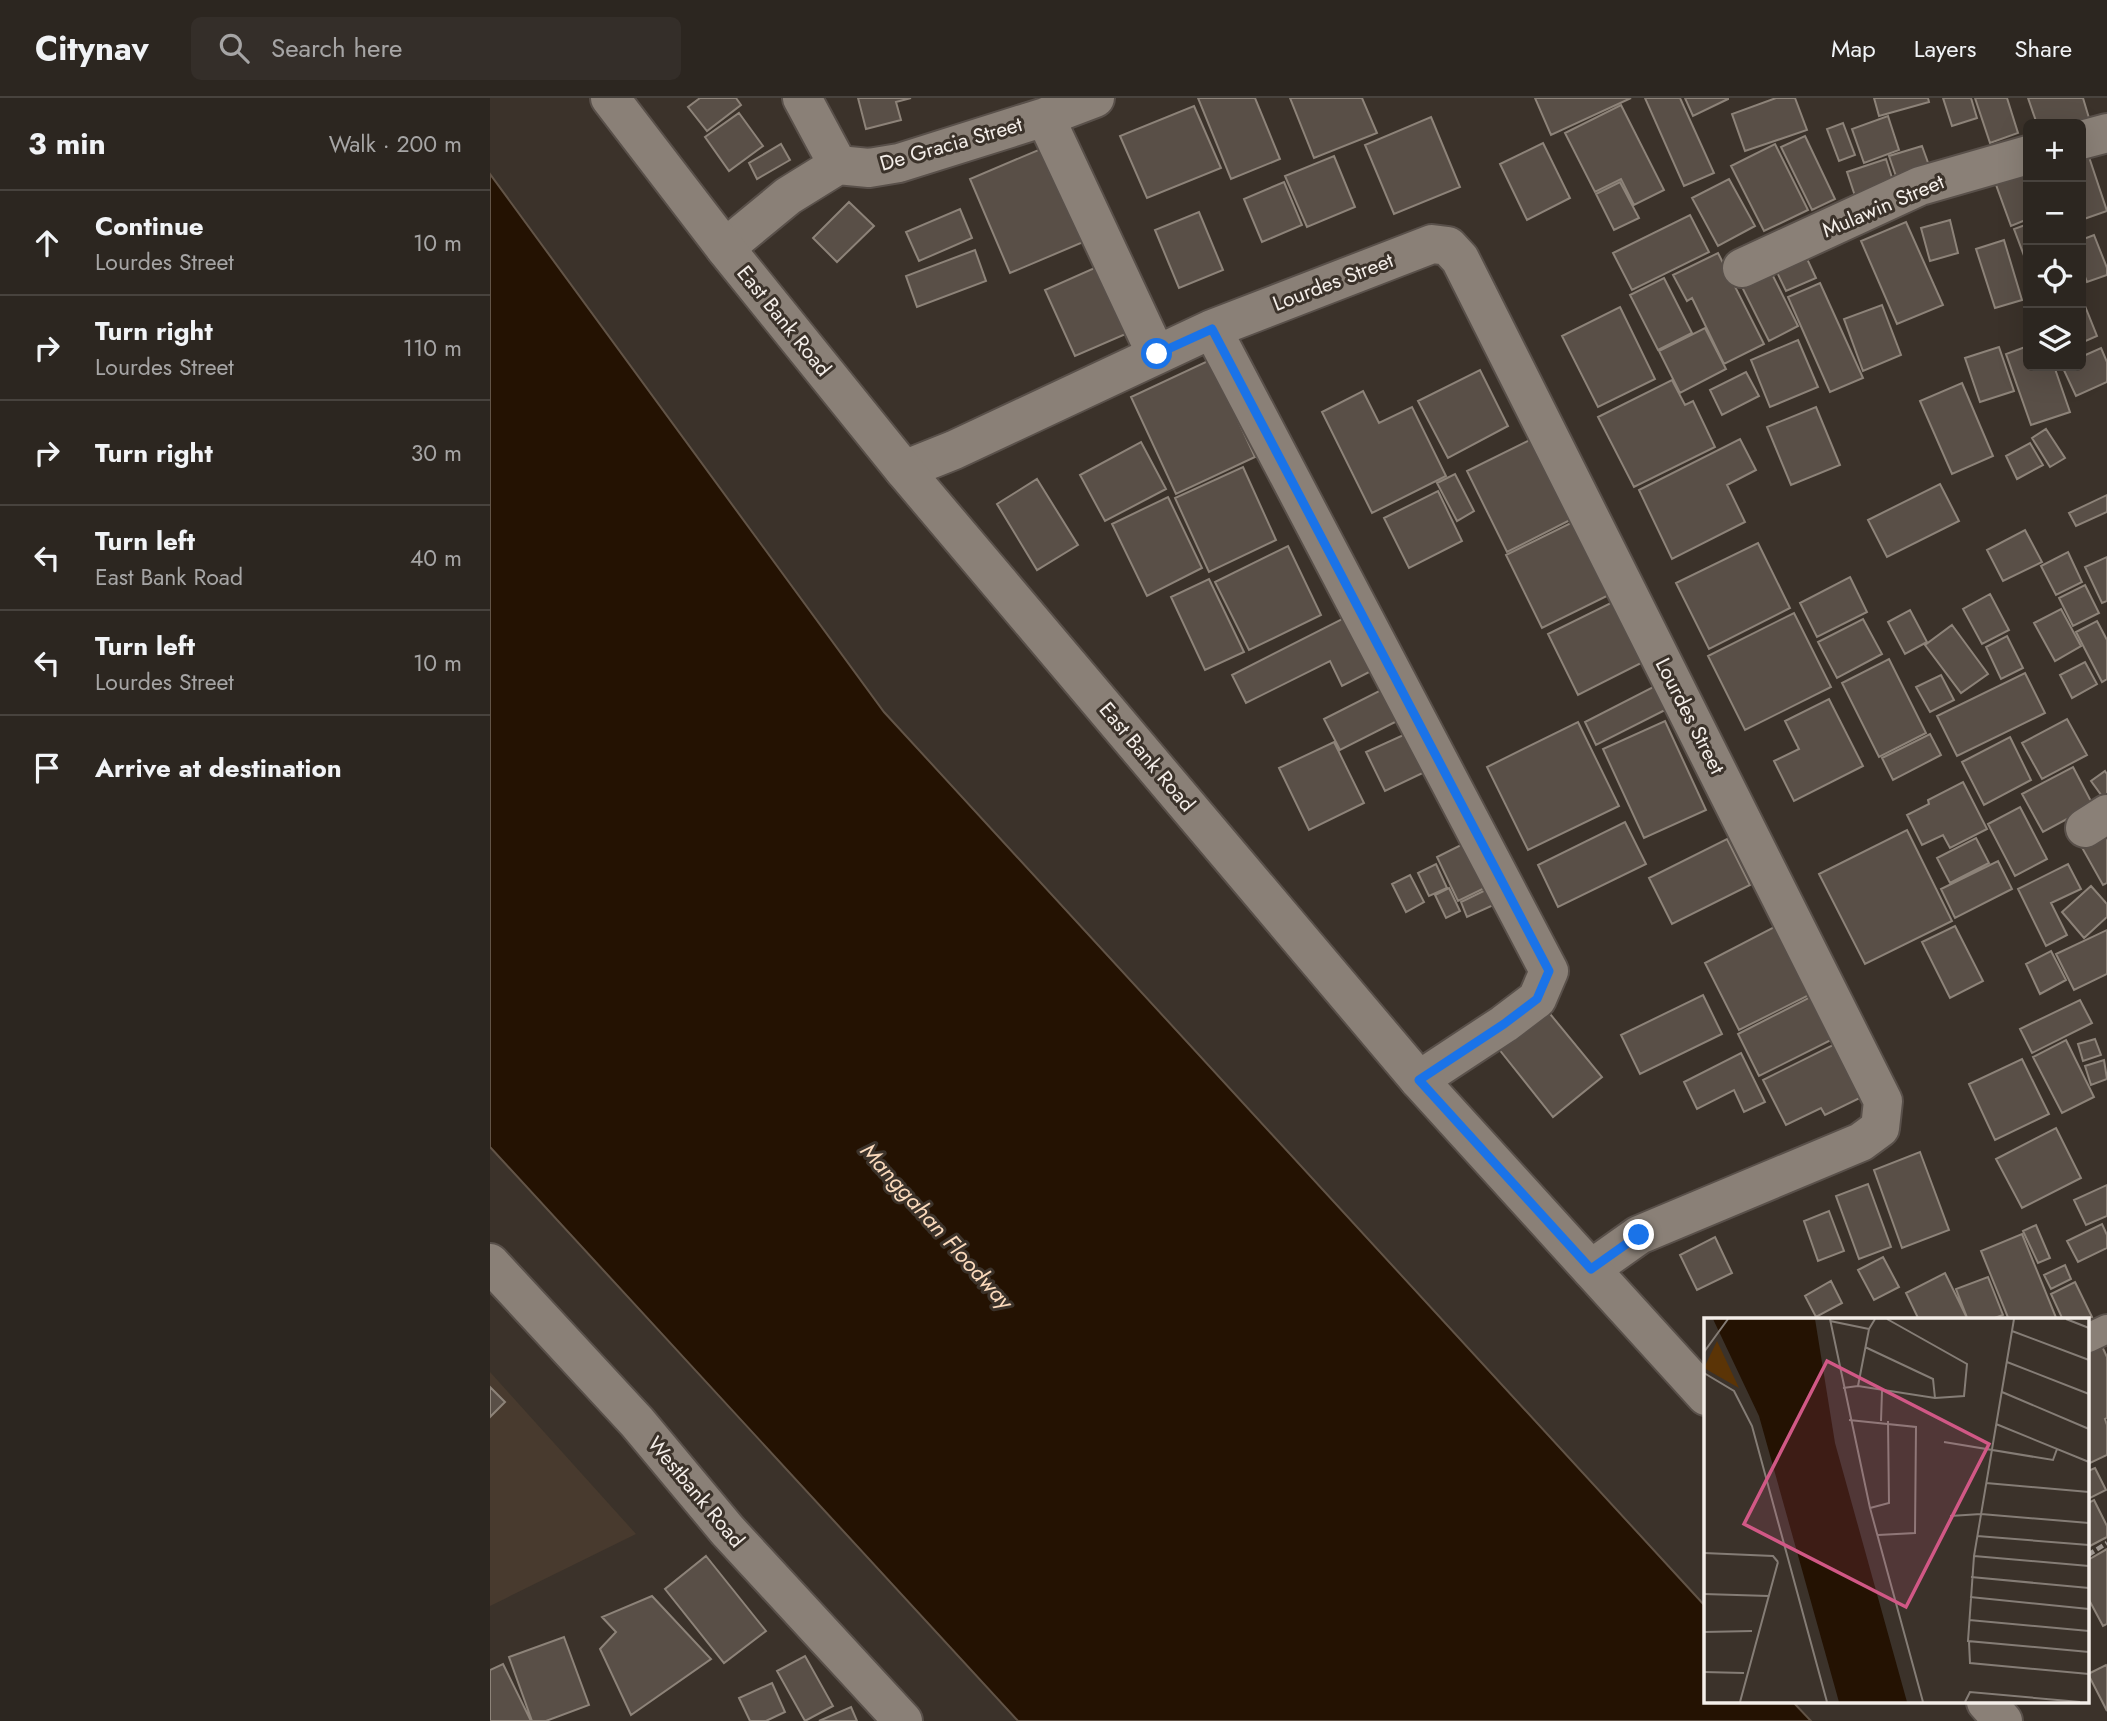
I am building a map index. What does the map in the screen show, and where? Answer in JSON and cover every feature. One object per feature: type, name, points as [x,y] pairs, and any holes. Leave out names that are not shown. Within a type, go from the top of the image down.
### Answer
[{"type":"street","name":"East Bank Road","points":[[610,98],[725,248],[904,470],[1419,1080],[1704,1394]]},
{"type":"street","points":[[725,248],[788,196],[838,165],[802,98]]},
{"type":"street","name":"De Gracia Street","points":[[838,165],[869,168],[899,163],[1045,117],[1095,98]]},
{"type":"street","points":[[1045,117],[1157,354]]},
{"type":"street","points":[[2086,139],[2107,133]]},
{"type":"street","name":"Mulawin Street","points":[[1742,268],[1920,186],[2023,156]]},
{"type":"street","name":"Lourdes Street","points":[[904,470],[954,450],[1212,329],[1433,244],[1448,246],[1461,259],[1883,1101],[1880,1128],[1861,1142],[1639,1235],[1591,1269]]},
{"type":"street","points":[[1212,329],[1549,971],[1537,999],[1419,1080]]},
{"type":"street","name":"Westbank Road","points":[[490,1263],[637,1422],[727,1530],[903,1721]]},
{"type":"street","points":[[1988,1704],[2003,1721]]},
{"type":"lane","points":[[2090,1337],[2107,1329]]},
{"type":"path","points":[[2090,1554],[2107,1543]]},
{"type":"shaded area","points":[[490,1372],[636,1534],[490,1606]]},
{"type":"water","name":"Manggahan Floodway","points":[[490,174],[884,712],[1704,1605],[1704,1704],[1795,1704],[1811,1721],[1018,1721],[490,1147]]},
{"type":"building","points":[[700,98],[736,98],[741,105],[707,131],[688,107]]},
{"type":"building","points":[[858,98],[911,98],[896,102],[901,120],[866,129]]},
{"type":"building","points":[[1198,98],[1255,98],[1280,159],[1231,179]]},
{"type":"building","points":[[1290,98],[1362,98],[1377,133],[1314,158]]},
{"type":"building","points":[[1535,98],[1631,98],[1551,135]]},
{"type":"building","points":[[1645,98],[1680,98],[1714,173],[1684,186]]},
{"type":"building","points":[[1685,98],[1728,98],[1728,99],[1693,116]]},
{"type":"building","points":[[1776,98],[1795,98],[1807,130],[1745,151],[1732,114]]},
{"type":"building","points":[[1874,98],[1928,98],[1929,102],[1879,116]]},
{"type":"building","points":[[1943,98],[1971,98],[1977,118],[1952,126]]},
{"type":"building","points":[[1975,98],[2007,98],[2018,133],[1990,143]]},
{"type":"building","points":[[2028,98],[2083,98],[2089,118],[2086,119],[2035,119]]},
{"type":"building","points":[[1621,105],[1664,190],[1634,205],[1621,179],[1595,192],[1565,133]]},
{"type":"building","points":[[1194,106],[1221,168],[1147,198],[1120,136]]},
{"type":"building","points":[[739,113],[763,146],[729,171],[705,137]]},
{"type":"building","points":[[1888,116],[1899,150],[1864,163],[1852,129]]},
{"type":"building","points":[[1431,117],[1460,187],[1394,214],[1365,145]]},
{"type":"building","points":[[1843,123],[1855,155],[1839,161],[1827,129]]},
{"type":"building","points":[[1805,136],[1835,199],[1812,210],[1781,147]]},
{"type":"building","points":[[1543,143],[1570,198],[1527,220],[1500,164]]},
{"type":"building","points":[[781,144],[790,160],[757,179],[749,163]]},
{"type":"building","points":[[1775,144],[1808,210],[1764,231],[1731,166]]},
{"type":"building","points":[[1048,146],[1088,240],[1010,273],[970,179]]},
{"type":"building","points":[[1922,146],[1931,171],[1898,182],[1889,156]]},
{"type":"building","points":[[2086,148],[2107,211],[2086,218]]},
{"type":"building","points":[[1334,156],[1355,207],[1307,227],[1285,176]]},
{"type":"building","points":[[1886,159],[1895,187],[1856,199],[1847,172]]},
{"type":"building","points":[[2023,172],[2023,221],[2011,226],[1995,182]]},
{"type":"building","points":[[1729,179],[1755,226],[1718,246],[1692,198]]},
{"type":"building","points":[[1284,182],[1302,225],[1262,242],[1244,199]]},
{"type":"building","points":[[1620,182],[1639,218],[1614,230],[1596,194]]},
{"type":"building","points":[[849,202],[874,226],[837,262],[813,238]]},
{"type":"building","points":[[960,209],[972,238],[919,261],[906,232]]},
{"type":"building","points":[[1199,212],[1223,270],[1179,288],[1155,230]]},
{"type":"building","points":[[1690,215],[1709,252],[1632,290],[1613,253]]},
{"type":"building","points":[[1950,220],[1958,253],[1930,261],[1921,228]]},
{"type":"building","points":[[1906,222],[1943,305],[1897,324],[1861,241]]},
{"type":"building","points":[[2023,226],[2023,253],[2014,229]]},
{"type":"building","points":[[2094,235],[2107,268],[2107,275],[2087,282],[2086,279],[2086,238]]},
{"type":"building","points":[[2004,240],[2022,300],[1995,308],[1976,249]]},
{"type":"building","points":[[1802,248],[1816,278],[1786,291],[1772,262]]},
{"type":"building","points":[[975,250],[986,281],[917,307],[906,276]]},
{"type":"building","points":[[1718,253],[1764,344],[1724,364],[1692,298],[1687,301],[1673,275]]},
{"type":"building","points":[[1099,266],[1128,333],[1075,356],[1045,290]]},
{"type":"building","points":[[1769,268],[1798,326],[1769,341],[1740,283]]},
{"type":"building","points":[[1664,278],[1692,333],[1658,350],[1630,295]]},
{"type":"building","points":[[1820,283],[1863,378],[1830,392],[1788,297]]},
{"type":"building","points":[[1882,305],[1901,355],[1863,371],[1844,319]]},
{"type":"building","points":[[1620,307],[1655,379],[1598,407],[1562,336]]},
{"type":"building","points":[[2086,308],[2097,336],[2086,341]]},
{"type":"building","points":[[1705,328],[1726,369],[1680,393],[1659,351]]},
{"type":"building","points":[[1798,340],[1818,387],[1770,407],[1751,360]]},
{"type":"building","points":[[1999,347],[2014,391],[1980,402],[1965,358]]},
{"type":"building","points":[[2023,348],[2023,371],[2056,371],[2070,412],[2031,425],[2006,354]]},
{"type":"building","points":[[2101,348],[2107,362],[2107,382],[2076,396],[2064,371],[2086,371],[2086,355]]},
{"type":"building","points":[[1210,360],[1255,457],[1176,494],[1131,397]]},
{"type":"building","points":[[1480,370],[1508,426],[1448,458],[1418,401]]},
{"type":"building","points":[[1746,372],[1759,396],[1722,415],[1710,390]]},
{"type":"building","points":[[1672,380],[1685,405],[1693,401],[1715,447],[1634,487],[1598,417]]},
{"type":"building","points":[[1962,383],[1993,456],[1952,474],[1920,401]]},
{"type":"building","points":[[1363,391],[1379,423],[1412,407],[1446,476],[1372,513],[1322,412]]},
{"type":"building","points":[[1816,407],[1840,465],[1791,485],[1767,427]]},
{"type":"building","points":[[2046,429],[2065,458],[2050,467],[2032,438]]},
{"type":"building","points":[[1542,434],[1582,514],[1507,552],[1467,471]]},
{"type":"building","points":[[1740,439],[1756,470],[1727,485],[1745,522],[1672,559],[1639,490]]},
{"type":"building","points":[[1141,442],[1166,489],[1105,521],[1080,475]]},
{"type":"building","points":[[2030,443],[2043,465],[2017,479],[2006,456]]},
{"type":"building","points":[[1243,467],[1276,540],[1209,572],[1175,498]]},
{"type":"building","points":[[1455,474],[1474,511],[1457,521],[1437,483]]},
{"type":"building","points":[[1037,479],[1078,545],[1037,570],[997,504]]},
{"type":"building","points":[[1940,484],[1959,521],[1887,557],[1868,520]]},
{"type":"building","points":[[1438,491],[1462,541],[1409,568],[1384,518]]},
{"type":"building","points":[[2107,495],[2107,512],[2076,526],[2069,513]]},
{"type":"building","points":[[1168,497],[1202,568],[1147,596],[1112,524]]},
{"type":"building","points":[[1583,517],[1619,590],[1542,628],[1506,555]]},
{"type":"building","points":[[2025,530],[2042,562],[2003,581],[1987,550]]},
{"type":"building","points":[[1758,543],[1790,608],[1709,649],[1676,583]]},
{"type":"building","points":[[1288,546],[1321,615],[1249,650],[1215,582]]},
{"type":"building","points":[[2068,552],[2082,582],[2056,595],[2041,566]]},
{"type":"building","points":[[2107,557],[2107,601],[2102,603],[2085,567]]},
{"type":"building","points":[[1850,577],[1867,612],[1817,637],[1800,603]]},
{"type":"building","points":[[1209,579],[1244,652],[1205,670],[1171,597]]},
{"type":"building","points":[[2085,585],[2099,613],[2073,626],[2059,598]]},
{"type":"building","points":[[1990,594],[2009,630],[1982,644],[1963,609]]},
{"type":"building","points":[[1627,595],[1657,655],[1578,695],[1548,634]]},
{"type":"building","points":[[2061,609],[2081,646],[2055,661],[2034,623]]},
{"type":"building","points":[[1910,610],[1927,642],[1905,654],[1888,622]]},
{"type":"building","points":[[1794,613],[1831,687],[1745,730],[1708,656]]},
{"type":"building","points":[[1352,614],[1379,667],[1342,686],[1330,661],[1246,703],[1232,675]]},
{"type":"building","points":[[1863,619],[1882,654],[1837,678],[1818,642]]},
{"type":"building","points":[[2097,621],[2107,640],[2107,679],[2102,682],[2076,632]]},
{"type":"building","points":[[1952,625],[1988,674],[1961,693],[1925,645]]},
{"type":"building","points":[[2007,636],[2023,668],[2001,679],[1986,647]]},
{"type":"building","points":[[1889,659],[1926,733],[1879,757],[1842,683]]},
{"type":"building","points":[[2085,662],[2097,684],[2072,698],[2060,675]]},
{"type":"building","points":[[2025,673],[2045,713],[1957,756],[1937,716]]},
{"type":"building","points":[[1941,675],[1954,700],[1930,712],[1916,687]]},
{"type":"building","points":[[1661,683],[1673,706],[1596,745],[1585,722]]},
{"type":"building","points":[[1391,685],[1407,716],[1340,750],[1324,719]]},
{"type":"building","points":[[1829,699],[1863,766],[1794,801],[1774,761],[1799,749],[1785,721]]},
{"type":"building","points":[[2067,719],[2087,755],[2042,779],[2022,743]]},
{"type":"building","points":[[1665,721],[1706,810],[1644,838],[1603,749]]},
{"type":"building","points":[[1578,722],[1619,806],[1528,850],[1487,767]]},
{"type":"building","points":[[1410,732],[1429,770],[1385,791],[1366,752]]},
{"type":"building","points":[[1930,734],[1941,755],[1893,780],[1882,758]]},
{"type":"building","points":[[2010,737],[2031,780],[1984,805],[1962,762]]},
{"type":"building","points":[[1334,742],[1364,803],[1309,830],[1279,768]]},
{"type":"building","points":[[2073,767],[2093,805],[2043,832],[2022,794]]},
{"type":"building","points":[[2105,771],[2107,774],[2107,803],[2091,781]]},
{"type":"building","points":[[1963,782],[1987,829],[1950,848],[1943,835],[1922,845],[1907,815],[1929,804],[1928,800]]},
{"type":"building","points":[[2020,807],[2047,859],[2015,876],[1988,824]]},
{"type":"building","points":[[1625,822],[1646,864],[1558,907],[1538,865]]},
{"type":"building","points":[[1907,830],[1952,921],[1865,964],[1819,874]]},
{"type":"building","points":[[2103,831],[2107,837],[2107,883],[2103,885],[2080,844]]},
{"type":"building","points":[[1477,837],[1499,881],[1458,901],[1437,857]]},
{"type":"building","points":[[1976,838],[1989,863],[1950,883],[1937,858]]},
{"type":"building","points":[[1727,839],[1750,885],[1672,924],[1649,878]]},
{"type":"building","points":[[1998,861],[2012,889],[1955,918],[1941,889]]},
{"type":"building","points":[[1436,864],[1447,888],[1429,896],[1418,873]]},
{"type":"building","points":[[2068,864],[2081,889],[2051,903],[2067,935],[2046,946],[2018,889]]},
{"type":"building","points":[[1410,875],[1424,902],[1406,912],[1392,884]]},
{"type":"building","points":[[1500,883],[1507,899],[1467,917],[1461,902]]},
{"type":"building","points":[[2091,886],[2107,904],[2107,917],[2084,938],[2062,912]]},
{"type":"building","points":[[1449,888],[1460,911],[1446,918],[1435,895]]},
{"type":"building","points":[[1790,919],[1825,987],[1739,1030],[1705,963]]},
{"type":"building","points":[[1955,926],[1983,981],[1950,998],[1922,942]]},
{"type":"building","points":[[2107,930],[2107,974],[2074,990],[2056,954]]},
{"type":"building","points":[[2051,951],[2066,980],[2040,994],[2026,964]]},
{"type":"building","points":[[1826,989],[1847,1032],[1759,1076],[1738,1034]]},
{"type":"building","points":[[1703,995],[1722,1034],[1640,1074],[1621,1035]]},
{"type":"building","points":[[2080,1000],[2092,1023],[2032,1053],[2020,1029]]},
{"type":"building","points":[[1546,1009],[1602,1077],[1553,1117],[1498,1048]]},
{"type":"building","points":[[2095,1039],[2101,1055],[2083,1061],[2078,1044]]},
{"type":"building","points":[[1843,1040],[1870,1093],[1825,1115],[1821,1108],[1786,1125],[1763,1080]]},
{"type":"building","points":[[2066,1040],[2094,1097],[2062,1113],[2033,1057]]},
{"type":"building","points":[[1741,1053],[1765,1102],[1744,1112],[1734,1090],[1697,1109],[1684,1082]]},
{"type":"building","points":[[2022,1059],[2049,1114],[1995,1140],[1969,1084]]},
{"type":"building","points":[[2104,1060],[2107,1079],[2091,1085],[2085,1066]]},
{"type":"building","points":[[2056,1128],[2081,1178],[2022,1208],[1996,1159]]},
{"type":"building","points":[[1920,1152],[1949,1230],[1902,1248],[1874,1170]]},
{"type":"building","points":[[1868,1184],[1891,1247],[1859,1259],[1836,1196]]},
{"type":"building","points":[[2107,1185],[2107,1216],[2086,1225],[2074,1200]]},
{"type":"building","points":[[1829,1211],[1844,1251],[1818,1261],[1804,1221]]},
{"type":"building","points":[[2102,1224],[2107,1235],[2107,1248],[2078,1262],[2067,1241]]},
{"type":"building","points":[[2036,1225],[2050,1258],[2038,1263],[2023,1231]]},
{"type":"building","points":[[2022,1234],[2056,1318],[2008,1318],[1981,1251]]},
{"type":"building","points":[[1715,1237],[1732,1273],[1697,1290],[1680,1255]]},
{"type":"building","points":[[1883,1257],[1899,1287],[1874,1300],[1858,1270]]},
{"type":"building","points":[[2065,1265],[2071,1279],[2051,1289],[2044,1275]]},
{"type":"building","points":[[1945,1273],[1967,1318],[1918,1318],[1906,1293]]},
{"type":"building","points":[[1988,1277],[2003,1315],[1995,1318],[1967,1318],[1956,1289]]},
{"type":"building","points":[[1831,1281],[1842,1303],[1816,1317],[1805,1296]]},
{"type":"building","points":[[2075,1282],[2092,1317],[2062,1318],[2051,1294]]},
{"type":"building","points":[[2101,1344],[2107,1357],[2107,1455],[2090,1463],[2090,1349]]},
{"type":"building","points":[[490,1387],[505,1402],[490,1417]]},
{"type":"building","points":[[2095,1468],[2106,1490],[2090,1498],[2090,1470]]},
{"type":"building","points":[[2094,1500],[2107,1526],[2107,1537],[2090,1546],[2090,1502]]},
{"type":"building","points":[[2107,1549],[2107,1624],[2103,1626],[2090,1602],[2090,1559]]},
{"type":"building","points":[[706,1556],[766,1631],[724,1663],[665,1589]]},
{"type":"building","points":[[652,1596],[711,1659],[631,1715],[600,1649],[616,1632],[602,1617]]},
{"type":"building","points":[[564,1637],[589,1705],[546,1721],[532,1721],[509,1657]]},
{"type":"building","points":[[805,1656],[833,1706],[805,1721],[777,1671]]},
{"type":"building","points":[[503,1664],[531,1721],[490,1721],[490,1670]]},
{"type":"building","points":[[2106,1665],[2107,1667],[2107,1711],[2090,1678],[2090,1673]]},
{"type":"building","points":[[772,1683],[785,1712],[766,1721],[750,1721],[739,1698]]},
{"type":"building","points":[[851,1707],[857,1721],[819,1721]]},
{"type":"route","points":[[1157,354],[1212,329],[1549,971],[1537,999],[1419,1080],[1591,1269],[1639,1235]]}]
